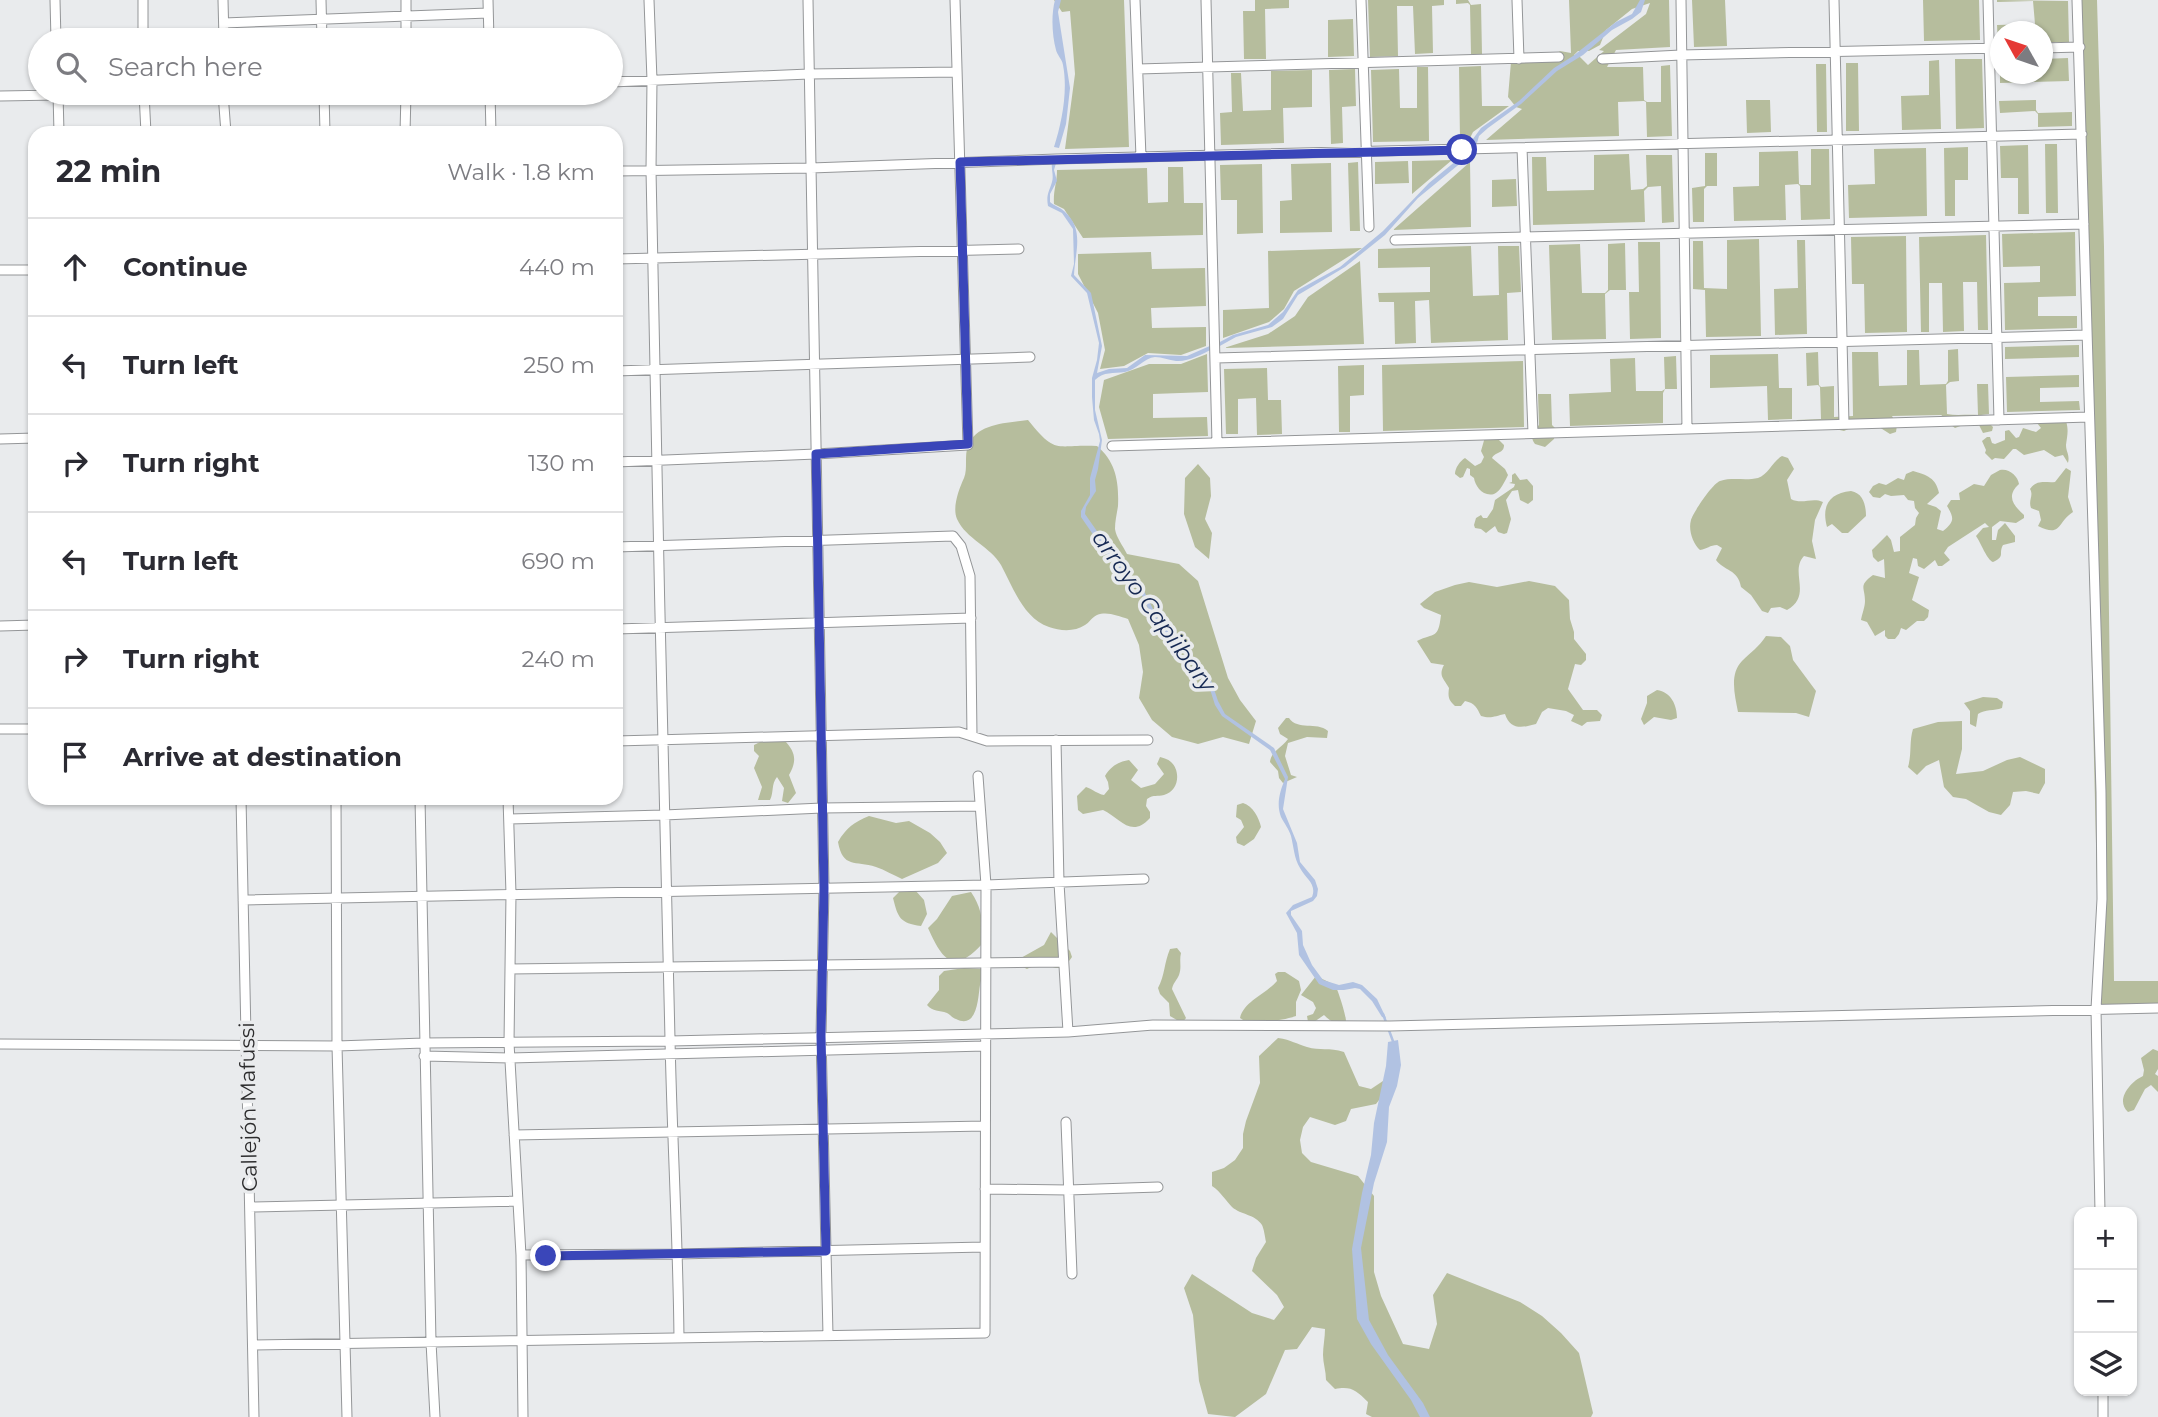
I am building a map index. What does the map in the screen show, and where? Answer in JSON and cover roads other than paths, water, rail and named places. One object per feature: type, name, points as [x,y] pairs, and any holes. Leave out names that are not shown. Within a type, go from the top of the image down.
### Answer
[{"type":"street","points":[[55,0],[56,28]]},
{"type":"street","points":[[142,0],[143,28]]},
{"type":"street","points":[[223,0],[224,28]]},
{"type":"street","points":[[321,0],[321,28]]},
{"type":"street","points":[[406,0],[407,28]]},
{"type":"street","points":[[488,0],[489,28]]},
{"type":"street","points":[[649,0],[664,815],[679,1338]]},
{"type":"street","points":[[808,0],[824,888],[821,1036],[828,1335]]},
{"type":"street","points":[[623,462],[816,454],[968,444],[955,0]]},
{"type":"street","points":[[1135,0],[1141,157]]},
{"type":"street","points":[[1206,0],[1217,443]]},
{"type":"street","points":[[1362,0],[1369,227]]},
{"type":"street","points":[[1517,0],[1519,59]]},
{"type":"street","points":[[1681,0],[1687,429]]},
{"type":"street","points":[[1834,0],[1844,424]]},
{"type":"street","points":[[1988,0],[1999,420]]},
{"type":"street","points":[[2077,0],[2101,792],[2102,899],[2096,1009],[2099,1207]]},
{"type":"street","points":[[224,23],[488,13]]},
{"type":"street","points":[[2053,48],[2080,47]]},
{"type":"street","points":[[1602,59],[1989,48]]},
{"type":"street","points":[[1138,69],[1559,58]]},
{"type":"street","points":[[623,81],[809,74],[957,72]]},
{"type":"street","points":[[0,96],[28,95]]},
{"type":"street","points":[[58,105],[59,126]]},
{"type":"street","points":[[145,105],[146,126]]},
{"type":"street","points":[[224,105],[225,126]]},
{"type":"street","points":[[324,105],[325,126]]},
{"type":"street","points":[[405,126],[406,105]]},
{"type":"street","points":[[490,105],[491,126]]},
{"type":"street","points":[[623,171],[2082,134]]},
{"type":"street","points":[[1522,148],[1533,433]]},
{"type":"street","points":[[1395,240],[2084,224]]},
{"type":"street","points":[[623,260],[1019,248]]},
{"type":"street","points":[[0,270],[28,270]]},
{"type":"street","points":[[1216,359],[2087,335]]},
{"type":"street","points":[[623,371],[1030,357]]},
{"type":"street","points":[[1112,446],[2089,417]]},
{"type":"street","points":[[0,439],[28,438]]},
{"type":"street","points":[[623,547],[953,536],[961,546],[970,576],[972,736]]},
{"type":"street","points":[[623,629],[971,618]]},
{"type":"street","points":[[0,626],[28,625]]},
{"type":"street","points":[[0,729],[28,729]]},
{"type":"street","points":[[623,741],[959,732],[987,741],[1148,740]]},
{"type":"street","points":[[1056,740],[1059,883],[1068,1032]]},
{"type":"street","points":[[253,1345],[985,1332],[986,884],[978,776]]},
{"type":"street","name":"Callejón Mafussi","points":[[241,805],[254,1417]]},
{"type":"street","points":[[336,805],[337,1046],[347,1417]]},
{"type":"street","points":[[421,805],[424,1043],[435,1417]]},
{"type":"street","points":[[508,805],[511,894],[509,1043],[521,1255],[523,1417]]},
{"type":"street","points":[[509,819],[822,808],[980,806]]},
{"type":"street","points":[[243,900],[1144,879]]},
{"type":"street","points":[[510,969],[1063,962]]},
{"type":"street","points":[[0,1044],[337,1046],[670,1041],[1068,1032],[1153,1025],[1386,1026],[2158,1008]]},
{"type":"street","points":[[425,1056],[510,1058],[985,1046]]},
{"type":"street","points":[[1066,1122],[1072,1274]]},
{"type":"street","points":[[514,1136],[985,1126]]},
{"type":"street","points":[[985,1189],[1068,1190],[1158,1186]]},
{"type":"street","points":[[250,1207],[517,1201]]},
{"type":"street","points":[[521,1255],[984,1247]]},
{"type":"street","points":[[2102,1396],[2103,1417]]},
{"type":"water","points":[[1055,0],[1061,0],[1058,12],[1070,88],[1066,124],[1059,148],[1054,147],[1062,117],[1065,85],[1063,65],[1054,38]]},
{"type":"water","points":[[1640,0],[1645,0],[1641,12],[1557,71],[1521,104],[1479,136],[1477,143],[1470,143],[1481,128],[1519,101],[1554,68],[1616,22],[1632,14]]},
{"type":"water","points":[[1462,156],[1468,157],[1418,198],[1385,235],[1345,267],[1298,295],[1283,319],[1272,327],[1236,337],[1218,347],[1218,343],[1233,335],[1268,325],[1283,312],[1298,290],[1340,267],[1383,231],[1429,183]]},
{"type":"water","points":[[1052,163],[1056,163],[1054,170],[1057,181],[1050,194],[1050,202],[1064,211],[1075,225],[1077,241],[1074,275],[1091,293],[1102,346],[1097,373],[1127,368],[1145,355],[1187,356],[1212,345],[1213,349],[1181,361],[1151,358],[1129,371],[1105,374],[1095,380],[1095,410],[1102,440],[1095,480],[1096,491],[1086,507],[1085,514],[1129,577],[1140,583],[1159,621],[1183,640],[1195,665],[1211,680],[1225,714],[1274,748],[1288,777],[1283,809],[1297,843],[1300,862],[1315,880],[1318,889],[1313,901],[1291,911],[1302,931],[1303,945],[1312,965],[1323,980],[1339,985],[1353,982],[1362,985],[1377,999],[1386,1018],[1382,1017],[1360,989],[1333,990],[1319,984],[1299,955],[1297,933],[1286,913],[1293,905],[1312,897],[1313,889],[1298,864],[1290,833],[1281,817],[1279,798],[1285,779],[1270,750],[1222,716],[1215,705],[1208,683],[1194,669],[1183,648],[1160,629],[1140,591],[1116,568],[1081,517],[1081,511],[1090,495],[1090,478],[1100,441],[1094,420],[1092,397],[1092,378],[1099,343],[1087,293],[1071,276],[1074,264],[1073,229],[1062,213],[1048,206],[1048,196],[1053,180]]},
{"type":"water","points":[[1398,1040],[1401,1065],[1389,1107],[1387,1142],[1374,1183],[1361,1248],[1369,1320],[1388,1355],[1430,1417],[1420,1417],[1357,1319],[1352,1249],[1371,1155],[1388,1042]]},
{"type":"waterway","name":"arroyo Capiibary","points":[[1383,1014],[1394,1044]]}]
